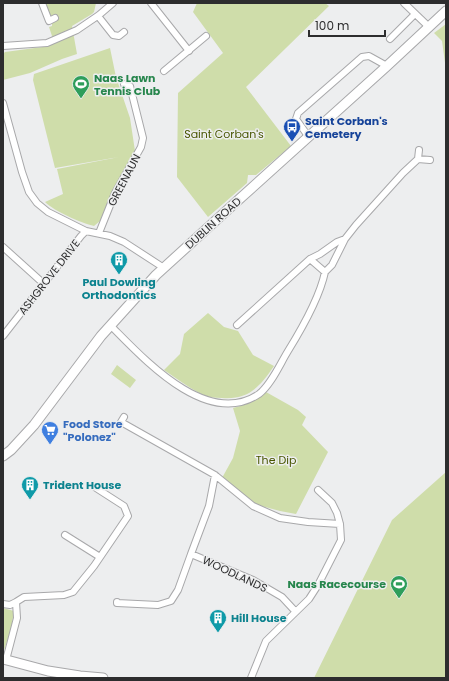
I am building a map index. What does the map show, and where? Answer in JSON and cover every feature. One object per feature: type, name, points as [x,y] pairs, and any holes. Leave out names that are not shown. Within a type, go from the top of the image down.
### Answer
[{"type":"main road","name":"DUBLIN ROAD","points":[[3,456],[11,450],[42,415],[101,336],[164,268],[446,11]]},
{"type":"main road","points":[[5,660],[48,674],[103,678]]},
{"type":"street","points":[[42,3],[49,21],[55,18]]},
{"type":"street","points":[[3,46],[47,43],[77,30],[98,16],[113,3]]},
{"type":"street","points":[[151,3],[189,51]]},
{"type":"street","points":[[404,3],[429,27]]},
{"type":"street","points":[[390,39],[416,14]]},
{"type":"street","points":[[98,16],[113,35],[119,36],[124,32]]},
{"type":"street","points":[[164,71],[206,36]]},
{"type":"street","points":[[308,136],[296,119],[298,113],[362,57],[369,56],[387,66]]},
{"type":"street","name":"GREENAUN","points":[[99,233],[115,193],[141,147],[142,138],[134,100],[130,86],[124,84]]},
{"type":"street","points":[[3,103],[29,192],[37,203],[48,212],[86,231]]},
{"type":"street","points":[[111,326],[156,370],[201,399],[225,404],[244,401],[260,393],[271,379],[293,342],[322,285],[325,272],[332,265],[345,239],[403,173],[418,159],[419,150]]},
{"type":"street","points":[[418,159],[430,160]]},
{"type":"street","name":"ASHGROVE DRIVE","points":[[3,336],[86,231],[99,233],[124,242],[164,268]]},
{"type":"street","points":[[237,325],[310,259],[337,242],[345,239]]},
{"type":"street","points":[[3,247],[44,284]]},
{"type":"street","points":[[310,259],[325,272]]},
{"type":"street","points":[[124,417],[121,422],[215,475],[253,506],[280,518],[340,524]]},
{"type":"street","name":"WOODLANDS","points":[[117,602],[158,605],[171,602],[178,590],[209,506],[215,475]]},
{"type":"street","points":[[3,604],[10,605],[24,597],[64,595],[73,592],[100,557],[128,516],[124,506],[96,488]]},
{"type":"street","points":[[251,678],[266,641],[309,599],[318,585],[341,540],[340,524],[337,512],[332,503],[318,490]]},
{"type":"street","points":[[65,535],[100,557]]},
{"type":"street","name":"WOODLANDS","points":[[191,554],[253,580],[282,597],[295,611]]},
{"type":"street","points":[[5,660],[17,618],[16,602]]},
{"type":"green space","points":[[45,3],[96,3],[92,14],[72,26],[77,54],[30,73],[3,80],[3,54],[5,52],[50,46],[52,36],[49,27],[52,26],[52,23]]},
{"type":"green space","name":"Saint Corban's","points":[[197,3],[325,3],[329,6],[246,87],[291,146],[256,175],[248,175],[247,183],[208,217],[177,177],[178,93],[223,53],[193,12]]},
{"type":"green space","points":[[446,24],[446,70],[442,41],[434,33]]},
{"type":"green space","name":"Naas Lawn Tennis Club","points":[[110,48],[116,77],[130,118],[135,151],[113,190],[100,221],[94,226],[68,216],[45,202],[63,194],[57,169],[119,157],[55,168],[33,80],[34,74]]},
{"type":"green space","points":[[208,313],[224,327],[238,331],[253,355],[274,366],[264,380],[252,391],[239,397],[231,398],[206,396],[164,370],[180,354],[184,334]]},
{"type":"green space","points":[[117,365],[136,380],[130,388],[111,374]]},
{"type":"green space","name":"The Dip","points":[[266,392],[298,410],[306,417],[302,425],[328,452],[296,514],[254,504],[222,478],[233,458],[240,431],[233,408],[251,402]]},
{"type":"green space","name":"Naas Racecourse","points":[[446,472],[446,678],[314,678],[392,520]]},
{"type":"green space","points":[[3,608],[14,611],[11,630],[3,653]]},
{"type":"place","name":"Naas Lawn Tennis Club","points":[[81,99]]},
{"type":"place","name":"Saint Corban's Cemetery","points":[[292,142]]},
{"type":"place","name":"Paul Dowling Orthodontics","points":[[119,275]]},
{"type":"place","name":"Food Store \"Polonez\"","points":[[50,445]]},
{"type":"place","name":"Trident House","points":[[30,500]]},
{"type":"place","name":"Naas Racecourse","points":[[399,599]]},
{"type":"place","name":"Hill House","points":[[218,633]]}]
